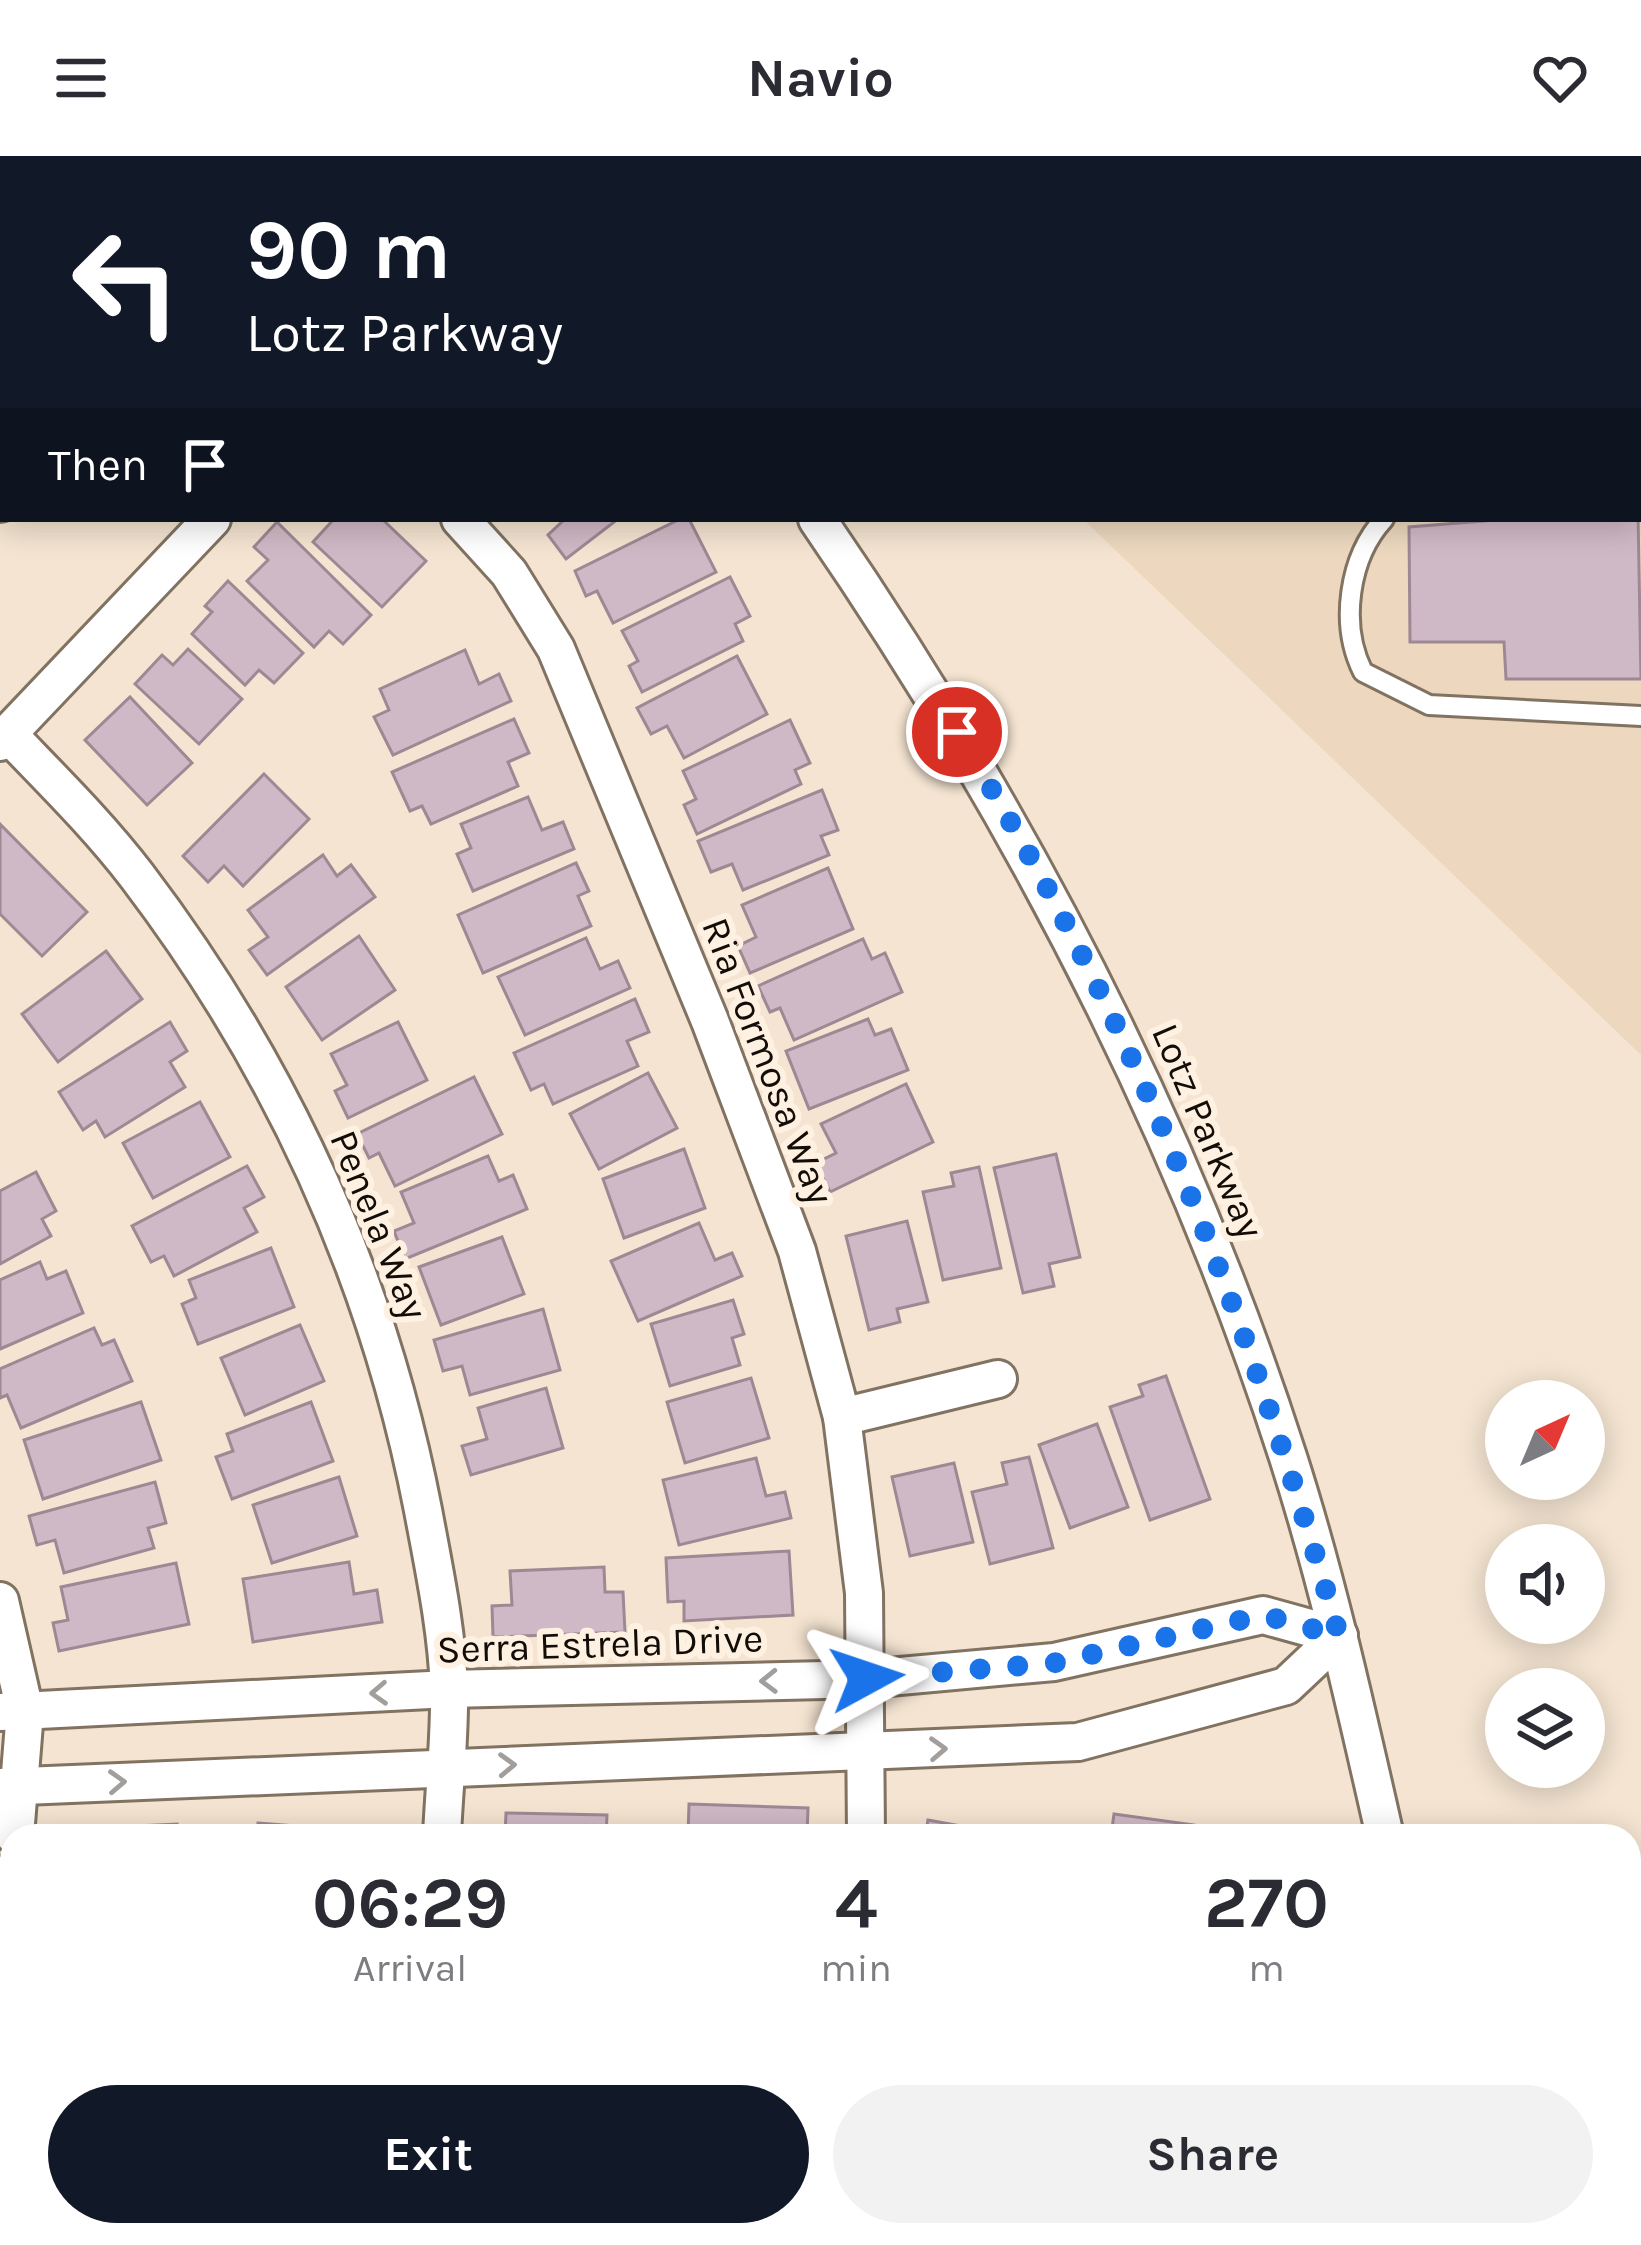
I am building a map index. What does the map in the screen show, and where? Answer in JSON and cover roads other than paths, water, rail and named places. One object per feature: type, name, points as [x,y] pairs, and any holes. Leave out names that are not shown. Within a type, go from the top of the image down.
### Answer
[{"type":"street","points":[[4,738],[209,522]]},
{"type":"street","name":"Ria Formosa Way","points":[[463,522],[508,573],[556,649],[710,1021],[797,1251],[842,1417],[864,1593],[866,1824]]},
{"type":"street","name":"Lotz Parkway","points":[[819,522],[899,638],[976,763],[1111,1014],[1181,1170],[1290,1462],[1339,1636],[1382,1824]]},
{"type":"street","name":"Penela Way","points":[[4,738],[72,799],[136,874],[218,990],[290,1115],[333,1205],[373,1309],[410,1440],[436,1579],[449,1689],[443,1824]]},
{"type":"street","points":[[842,1417],[998,1379]]},
{"type":"street","points":[[0,1601],[12,1712],[9,1786],[14,1824]]},
{"type":"street","name":"Serra Estrela Drive","points":[[12,1712],[449,1689],[867,1678],[1054,1663],[1263,1615],[1339,1636]]},
{"type":"street","points":[[9,1786],[1078,1742],[1286,1686],[1339,1636]]},
{"type":"lane","points":[[1381,522],[1366,538],[1353,574],[1351,628],[1364,672],[1429,706],[1641,716]]}]
